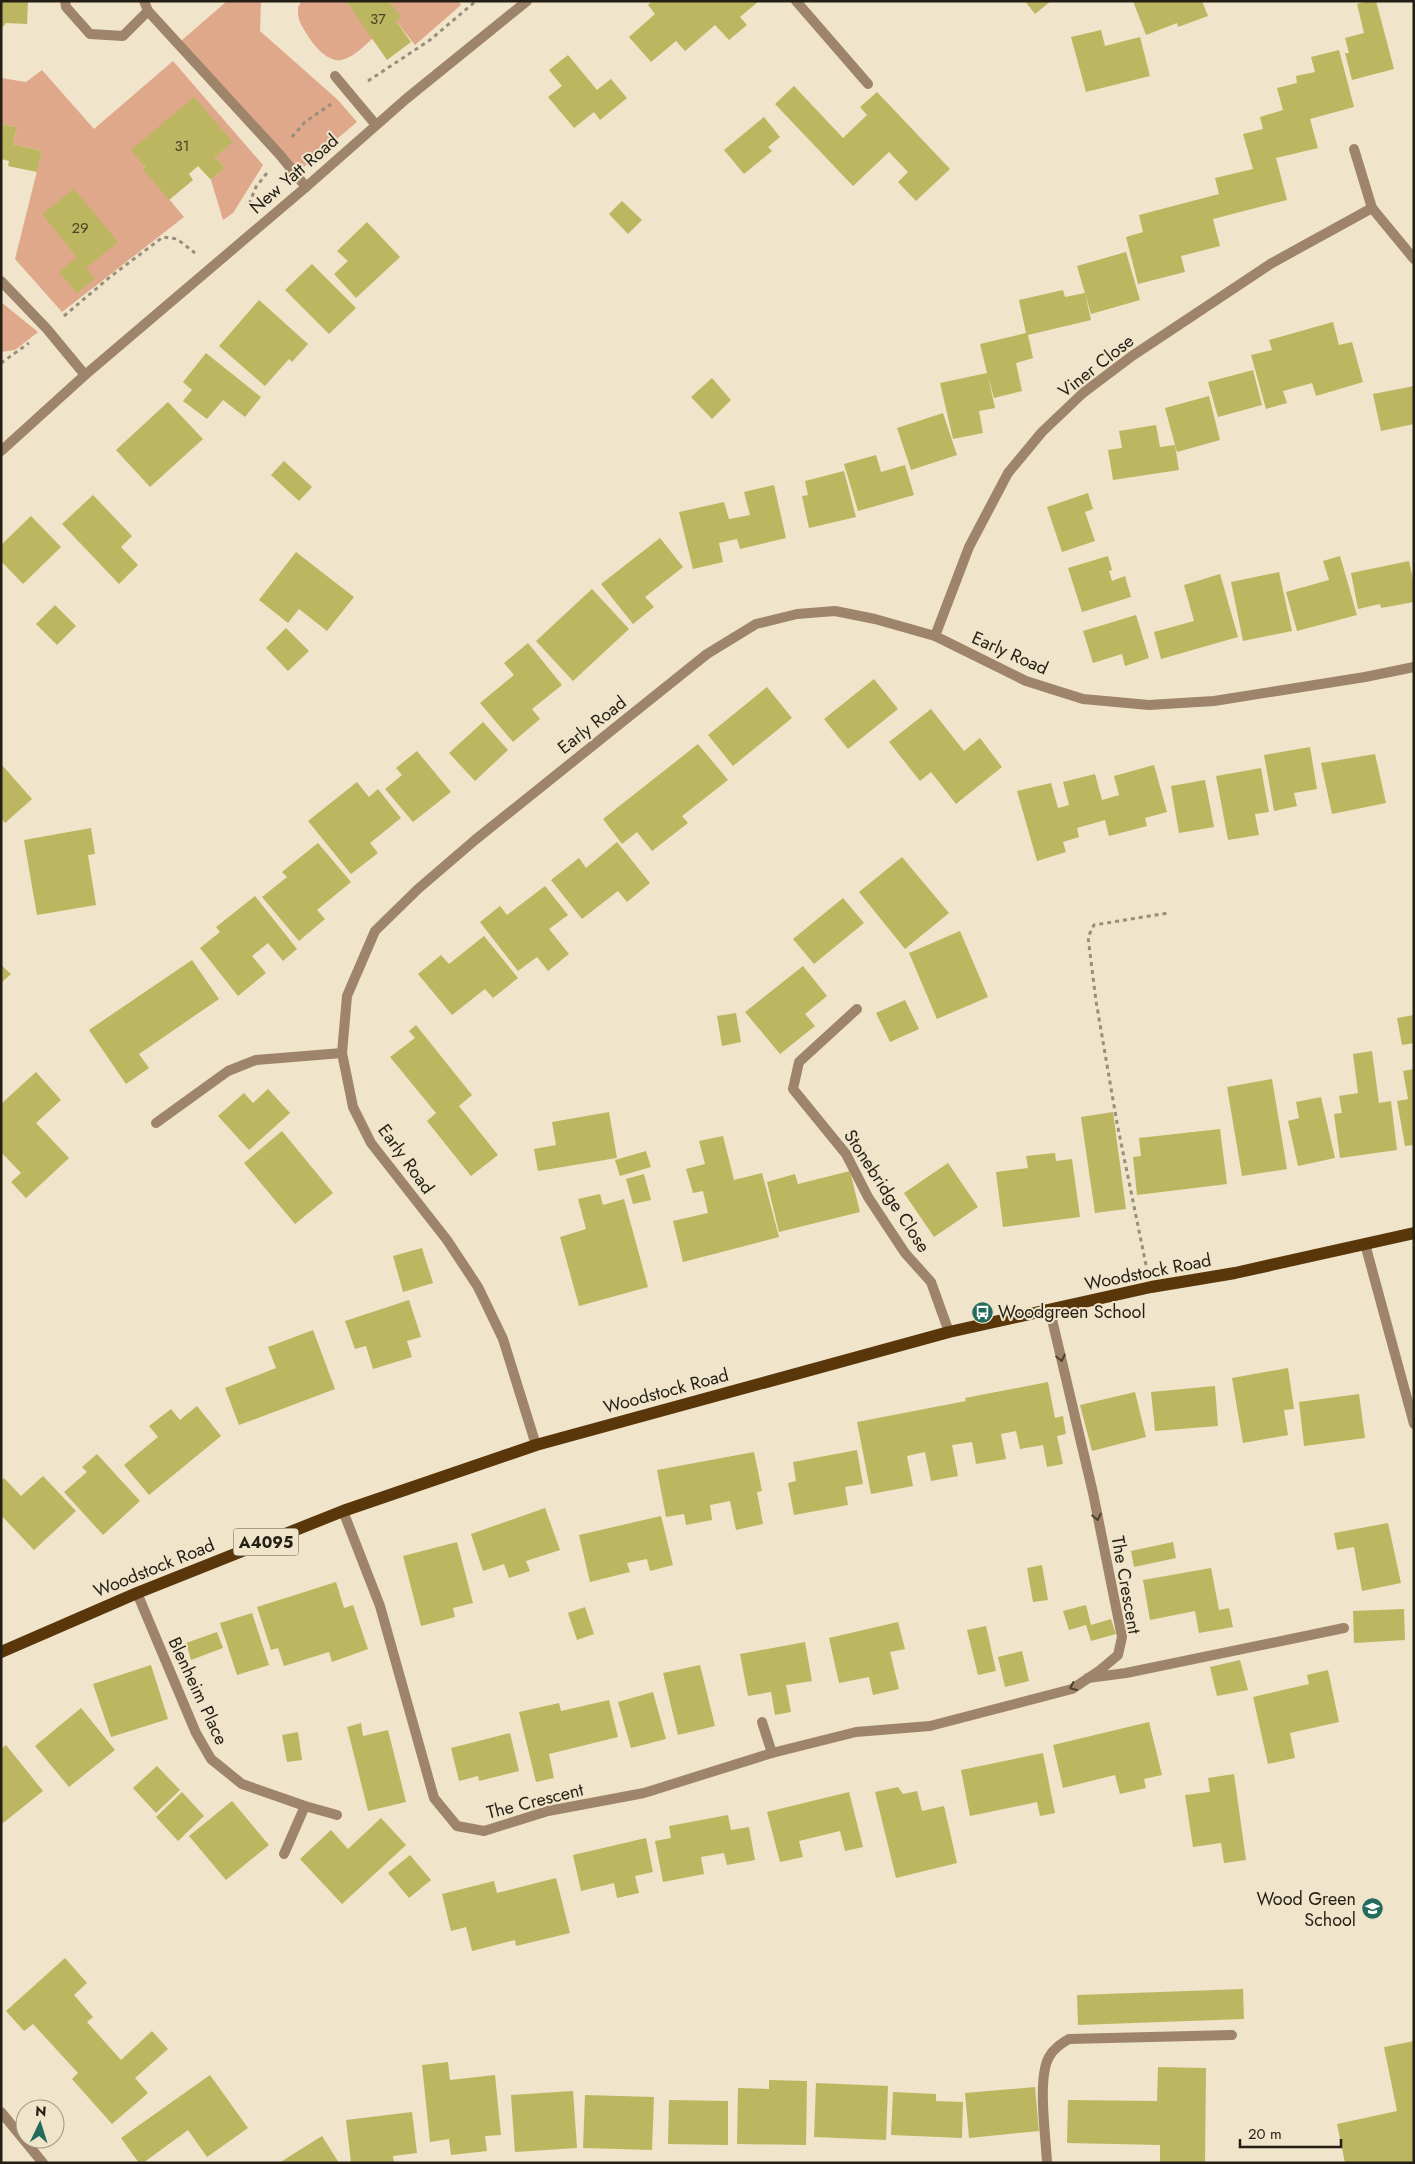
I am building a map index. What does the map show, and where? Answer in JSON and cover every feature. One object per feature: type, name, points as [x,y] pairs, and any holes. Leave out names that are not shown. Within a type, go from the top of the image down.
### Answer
[{"type":"main road","name":"Woodstock Road","points":[[1,1652],[137,1593],[342,1511],[536,1446],[949,1332],[1151,1287],[1235,1273],[1414,1233]]},
{"type":"street","points":[[65,1],[66,7],[90,34],[123,36],[148,12]]},
{"type":"street","points":[[144,1],[148,12],[280,155],[306,188]]},
{"type":"street","name":"New Yatt Road","points":[[1,451],[85,375],[306,188],[376,125],[528,1]]},
{"type":"street","points":[[796,1],[868,84]]},
{"type":"street","points":[[335,76],[376,125]]},
{"type":"street","points":[[1354,149],[1372,208],[1414,259]]},
{"type":"street","name":"Viner Close","points":[[935,636],[969,547],[1008,473],[1049,425],[1082,393],[1132,356],[1272,264],[1372,208]]},
{"type":"street","points":[[1,281],[47,329],[85,375]]},
{"type":"street","name":"Early Road","points":[[536,1446],[503,1339],[478,1286],[447,1240],[371,1143],[353,1107],[342,1053],[347,996],[375,931],[418,889],[475,840],[707,654],[756,624],[797,614],[835,611],[875,619],[935,636],[1026,680],[1067,694],[1083,699],[1149,706],[1214,701],[1414,667]]},
{"type":"street","name":"Stonebridge Close","points":[[857,1009],[799,1062],[793,1090],[846,1154],[868,1197],[905,1253],[931,1282],[949,1332]]},
{"type":"street","points":[[156,1123],[228,1071],[256,1060],[342,1053]]},
{"type":"street","points":[[1365,1244],[1414,1424]]},
{"type":"street","name":"The Crescent","points":[[342,1511],[380,1606],[434,1798],[457,1826],[484,1831],[548,1811],[644,1793],[772,1753],[856,1732],[930,1726],[1072,1688],[1118,1655],[1122,1637],[1093,1493],[1050,1311]]},
{"type":"street","name":"Blenheim Place","points":[[137,1593],[196,1733],[211,1759],[242,1784],[337,1815]]},
{"type":"street","points":[[1088,1678],[1136,1671],[1344,1628]]},
{"type":"street","points":[[762,1722],[772,1753]]},
{"type":"street","points":[[284,1854],[306,1806]]},
{"type":"street","points":[[1047,2163],[1043,2073],[1049,2057],[1056,2047],[1069,2039],[1232,2035]]},
{"type":"street","points":[[1,2112],[43,2163]]},
{"type":"path","points":[[249,205],[256,187],[305,122],[430,40],[476,1]]},
{"type":"path","points":[[1,363],[163,237],[177,239],[198,255]]},
{"type":"path","points":[[1151,1287],[1117,1123],[1096,1001],[1088,937],[1094,925],[1168,913]]},
{"type":"shaded area","points":[[227,1],[261,1],[260,31],[338,100],[357,122],[299,171],[181,41]]},
{"type":"shaded area","points":[[302,1],[346,1],[373,38],[350,57],[335,60],[328,57],[311,41],[300,22],[298,7]]},
{"type":"shaded area","points":[[389,1],[458,1],[461,5],[415,45],[396,21],[400,17]]},
{"type":"shaded area","points":[[173,61],[263,165],[233,213],[223,220],[211,180],[225,168],[215,157],[232,142],[194,98],[143,168],[184,217],[62,312],[15,259],[42,151],[13,144],[17,127],[1,124],[1,78],[26,82],[42,70],[94,129]]},
{"type":"shaded area","points":[[1,302],[38,332],[15,350],[1,352]]},
{"type":"building","points":[[1,1],[28,1],[27,24],[6,23],[1,29]]},
{"type":"building","points":[[346,1],[389,1],[401,17],[396,21],[411,42],[387,60]]},
{"type":"building","points":[[652,1],[759,1],[740,17],[747,25],[729,40],[715,25],[685,51],[676,41],[651,62],[629,37],[655,14],[648,5]]},
{"type":"building","points":[[1025,1],[1051,1],[1035,14]]},
{"type":"building","points":[[1133,1],[1202,1],[1208,16],[1178,27],[1177,23],[1146,35]]},
{"type":"building","points":[[1376,1],[1394,69],[1352,80],[1345,53],[1349,53],[1345,38],[1364,33],[1357,4]]},
{"type":"building","points":[[1101,30],[1105,46],[1140,37],[1150,76],[1086,92],[1071,37]]},
{"type":"building","points":[[1339,50],[1354,107],[1310,119],[1318,148],[1276,158],[1287,200],[1213,219],[1220,246],[1181,256],[1185,272],[1138,284],[1126,237],[1143,232],[1139,215],[1219,194],[1215,178],[1253,169],[1243,134],[1263,129],[1260,117],[1283,110],[1277,88],[1297,83],[1296,76],[1315,72],[1311,57]]},
{"type":"building","points":[[568,55],[597,90],[611,79],[627,98],[600,120],[594,112],[574,128],[548,97],[562,86],[549,70]]},
{"type":"building","points":[[794,86],[843,138],[867,115],[860,107],[877,92],[950,169],[916,201],[898,182],[908,172],[889,152],[853,186],[775,104]]},
{"type":"building","points":[[194,97],[233,142],[215,157],[225,168],[211,180],[198,166],[189,174],[193,180],[169,200],[142,168],[145,167],[131,150]]},
{"type":"building","points":[[764,117],[780,137],[768,147],[772,151],[744,174],[724,150]]},
{"type":"building","points":[[1,124],[17,127],[13,144],[42,151],[37,172],[8,166],[9,161],[1,159]]},
{"type":"building","points":[[74,189],[118,242],[86,268],[95,279],[77,293],[59,272],[77,257],[42,214]]},
{"type":"building","points":[[622,201],[642,220],[628,234],[609,214]]},
{"type":"building","points":[[367,222],[400,257],[356,298],[334,274],[348,261],[337,251]]},
{"type":"building","points":[[1126,252],[1140,300],[1091,314],[1077,266]]},
{"type":"building","points":[[312,264],[356,308],[329,334],[285,290]]},
{"type":"building","points":[[1063,290],[1065,297],[1085,293],[1091,320],[1028,335],[1033,358],[1016,363],[1022,391],[994,398],[988,376],[995,408],[979,411],[983,433],[953,439],[940,383],[987,373],[980,344],[1026,333],[1019,300]]},
{"type":"building","points":[[259,300],[308,344],[292,362],[289,359],[265,386],[219,346]]},
{"type":"building","points":[[1333,322],[1339,345],[1352,342],[1363,382],[1316,396],[1312,383],[1283,391],[1287,403],[1266,409],[1251,355],[1272,350],[1269,340]]},
{"type":"building","points":[[206,353],[261,397],[245,417],[223,400],[207,419],[183,401],[192,390],[183,382]]},
{"type":"building","points":[[1253,370],[1262,405],[1218,417],[1208,382]]},
{"type":"building","points":[[712,378],[731,400],[712,419],[691,397]]},
{"type":"building","points":[[1414,386],[1414,424],[1381,431],[1373,394]]},
{"type":"building","points":[[1209,396],[1220,440],[1177,452],[1165,408]]},
{"type":"building","points":[[168,402],[203,439],[150,487],[116,450]]},
{"type":"building","points":[[943,413],[957,455],[911,470],[897,428]]},
{"type":"building","points":[[1156,425],[1160,447],[1175,445],[1179,470],[1113,480],[1108,450],[1122,448],[1119,431]]},
{"type":"building","points":[[876,455],[881,472],[905,465],[914,495],[858,511],[844,464]]},
{"type":"building","points":[[284,461],[312,487],[299,501],[271,475]]},
{"type":"building","points":[[844,471],[856,517],[809,528],[802,496],[808,495],[805,481]]},
{"type":"building","points":[[774,485],[786,538],[740,549],[737,539],[719,543],[723,562],[693,569],[679,512],[724,502],[729,519],[750,515],[744,492]]},
{"type":"building","points":[[1088,493],[1093,509],[1085,512],[1095,541],[1062,552],[1047,507]]},
{"type":"building","points":[[93,495],[132,536],[121,547],[138,565],[119,584],[62,524]]},
{"type":"building","points":[[31,516],[61,547],[23,584],[1,561],[1,545]]},
{"type":"building","points":[[660,538],[683,567],[645,597],[654,607],[633,624],[601,584]]},
{"type":"building","points":[[296,552],[354,597],[327,631],[299,609],[288,623],[259,600]]},
{"type":"building","points":[[1108,556],[1112,570],[1109,571],[1112,581],[1125,576],[1131,597],[1082,612],[1068,568]]},
{"type":"building","points":[[1340,556],[1357,615],[1297,631],[1286,592],[1329,580],[1323,561]]},
{"type":"building","points":[[1409,561],[1414,584],[1414,602],[1381,608],[1380,604],[1358,609],[1351,573]]},
{"type":"building","points":[[1279,572],[1292,631],[1243,641],[1231,582]]},
{"type":"building","points":[[1220,574],[1238,637],[1161,659],[1154,632],[1194,621],[1184,585]]},
{"type":"building","points":[[592,589],[629,629],[573,681],[536,641]]},
{"type":"building","points":[[55,605],[76,626],[57,645],[36,624]]},
{"type":"building","points":[[1136,615],[1149,658],[1125,666],[1122,654],[1093,663],[1083,631]]},
{"type":"building","points":[[286,628],[309,651],[288,671],[266,648]]},
{"type":"building","points":[[528,643],[562,685],[532,709],[540,719],[513,742],[480,703],[514,675],[504,663]]},
{"type":"building","points":[[874,679],[898,709],[848,749],[824,719]]},
{"type":"building","points":[[767,687],[792,718],[733,766],[708,735]]},
{"type":"building","points":[[931,709],[964,751],[980,738],[1002,767],[956,804],[931,772],[920,781],[889,742]]},
{"type":"building","points":[[483,722],[508,750],[475,781],[449,753]]},
{"type":"building","points":[[698,744],[728,780],[682,816],[688,823],[652,851],[637,832],[622,844],[603,819]]},
{"type":"building","points":[[1310,747],[1317,789],[1294,793],[1297,806],[1274,811],[1264,755]]},
{"type":"building","points":[[417,751],[451,792],[413,822],[385,789],[402,775],[396,768]]},
{"type":"building","points":[[1375,754],[1386,803],[1332,814],[1321,763]]},
{"type":"building","points":[[1,764],[32,799],[5,823],[1,818]]},
{"type":"building","points":[[1154,765],[1167,812],[1145,818],[1147,826],[1109,836],[1105,820],[1077,828],[1079,837],[1063,842],[1066,852],[1037,861],[1017,791],[1051,783],[1058,808],[1069,805],[1063,782],[1095,774],[1102,800],[1119,795],[1114,776]]},
{"type":"building","points":[[1261,768],[1269,812],[1255,814],[1259,835],[1228,840],[1216,776]]},
{"type":"building","points":[[1205,780],[1214,827],[1179,833],[1171,786]]},
{"type":"building","points":[[357,782],[369,797],[378,789],[401,818],[370,843],[378,853],[351,874],[308,821]]},
{"type":"building","points":[[91,828],[95,854],[88,855],[96,905],[37,915],[24,840]]},
{"type":"building","points":[[617,842],[650,883],[627,902],[618,891],[582,919],[551,880],[579,858],[586,868]]},
{"type":"building","points":[[318,843],[351,882],[317,910],[325,919],[299,941],[262,897],[287,877],[282,872]]},
{"type":"building","points":[[902,857],[949,913],[905,949],[859,892]]},
{"type":"building","points":[[545,886],[568,915],[549,929],[569,954],[548,971],[537,957],[518,971],[480,922],[500,906],[507,915]]},
{"type":"building","points":[[255,896],[297,949],[283,961],[268,943],[252,956],[266,973],[238,996],[200,948],[220,932],[216,927]]},
{"type":"building","points":[[843,898],[864,923],[814,964],[793,939]]},
{"type":"building","points":[[960,931],[988,997],[937,1019],[909,953]]},
{"type":"building","points":[[484,936],[518,978],[493,998],[485,989],[452,1015],[418,974],[441,955],[449,964]]},
{"type":"building","points":[[192,960],[219,999],[139,1054],[149,1068],[126,1084],[89,1030]]},
{"type":"building","points":[[1,965],[11,974],[1,983]]},
{"type":"building","points":[[803,966],[827,996],[805,1014],[815,1026],[780,1054],[745,1012]]},
{"type":"building","points":[[905,1000],[919,1029],[890,1042],[876,1013]]},
{"type":"building","points":[[736,1013],[741,1042],[722,1046],[717,1016]]},
{"type":"building","points":[[1414,1015],[1414,1043],[1402,1045],[1397,1018]]},
{"type":"building","points":[[416,1025],[472,1095],[459,1106],[498,1155],[471,1176],[427,1121],[436,1113],[390,1057],[415,1038],[409,1031]]},
{"type":"building","points":[[1372,1051],[1379,1103],[1391,1101],[1397,1150],[1340,1158],[1334,1114],[1342,1113],[1339,1096],[1358,1093],[1353,1054]]},
{"type":"building","points":[[1414,1069],[1414,1145],[1405,1146],[1397,1101],[1408,1099],[1403,1071]]},
{"type":"building","points":[[36,1072],[61,1100],[36,1123],[69,1158],[26,1198],[11,1182],[21,1173],[1,1152],[1,1104]]},
{"type":"building","points":[[1272,1079],[1287,1169],[1242,1176],[1227,1087]]},
{"type":"building","points":[[268,1089],[290,1113],[249,1150],[218,1116],[244,1093],[253,1103]]},
{"type":"building","points":[[1321,1097],[1335,1158],[1298,1166],[1288,1121],[1299,1118],[1296,1102]]},
{"type":"building","points":[[609,1112],[617,1158],[538,1171],[534,1149],[556,1145],[552,1122]]},
{"type":"building","points":[[1113,1112],[1126,1209],[1095,1213],[1081,1117]]},
{"type":"building","points":[[1220,1129],[1227,1184],[1137,1195],[1133,1157],[1141,1156],[1139,1138]]},
{"type":"building","points":[[282,1131],[333,1193],[295,1224],[244,1163]]},
{"type":"building","points":[[723,1136],[734,1180],[762,1173],[779,1237],[683,1262],[673,1221],[708,1213],[703,1191],[693,1193],[686,1169],[705,1164],[699,1141]]},
{"type":"building","points":[[646,1151],[651,1167],[620,1176],[615,1160]]},
{"type":"building","points":[[1055,1153],[1056,1161],[1072,1159],[1080,1217],[1003,1227],[996,1172],[1028,1168],[1026,1156]]},
{"type":"building","points":[[948,1163],[978,1207],[934,1237],[904,1193]]},
{"type":"building","points":[[850,1171],[860,1212],[779,1232],[767,1182],[795,1174],[798,1184]]},
{"type":"building","points":[[644,1174],[651,1200],[633,1204],[626,1179]]},
{"type":"building","points":[[600,1194],[603,1205],[624,1199],[648,1287],[579,1306],[560,1237],[586,1229],[578,1199]]},
{"type":"building","points":[[422,1248],[433,1283],[403,1292],[393,1256]]},
{"type":"building","points":[[409,1300],[421,1337],[407,1341],[412,1357],[373,1369],[366,1346],[355,1349],[345,1321]]},
{"type":"building","points":[[313,1330],[335,1389],[239,1425],[225,1388],[276,1368],[268,1347]]},
{"type":"building","points":[[1288,1368],[1294,1409],[1284,1410],[1288,1435],[1243,1443],[1232,1378]]},
{"type":"building","points":[[1048,1382],[1055,1418],[1063,1416],[1066,1434],[1057,1436],[1063,1464],[1047,1467],[1043,1445],[1020,1449],[1016,1431],[1001,1434],[1006,1459],[976,1464],[972,1442],[952,1445],[958,1476],[931,1481],[925,1452],[907,1456],[913,1486],[871,1494],[857,1422],[966,1401],[965,1398]]},
{"type":"building","points":[[1215,1386],[1218,1426],[1155,1431],[1151,1392]]},
{"type":"building","points":[[1135,1392],[1146,1437],[1092,1451],[1080,1405]]},
{"type":"building","points":[[1359,1394],[1365,1438],[1304,1446],[1299,1402]]},
{"type":"building","points":[[197,1406],[221,1436],[149,1495],[124,1465],[158,1437],[149,1426],[171,1409],[180,1420]]},
{"type":"building","points":[[857,1450],[863,1484],[845,1487],[848,1505],[794,1515],[788,1483],[796,1481],[793,1462]]},
{"type":"building","points":[[754,1452],[762,1491],[757,1492],[763,1524],[736,1530],[730,1501],[710,1505],[712,1520],[686,1525],[684,1514],[666,1517],[657,1470]]},
{"type":"building","points":[[97,1454],[140,1501],[103,1535],[64,1492],[87,1472],[82,1467]]},
{"type":"building","points":[[43,1476],[76,1511],[34,1550],[1,1515],[1,1481],[4,1478],[21,1496]]},
{"type":"building","points":[[545,1508],[560,1550],[526,1561],[530,1571],[509,1578],[504,1564],[483,1571],[471,1534]]},
{"type":"building","points":[[661,1516],[673,1565],[650,1571],[647,1559],[627,1563],[630,1572],[590,1582],[579,1535]]},
{"type":"building","points":[[1388,1523],[1401,1583],[1362,1591],[1354,1547],[1337,1550],[1334,1533]]},
{"type":"building","points":[[457,1542],[473,1603],[453,1608],[455,1617],[421,1626],[403,1556]]},
{"type":"building","points":[[1173,1542],[1176,1558],[1134,1567],[1131,1551]]},
{"type":"building","points":[[1042,1565],[1048,1600],[1033,1602],[1027,1568]]},
{"type":"building","points":[[1211,1568],[1219,1610],[1229,1608],[1233,1627],[1199,1633],[1195,1611],[1150,1620],[1143,1580]]},
{"type":"building","points":[[336,1582],[344,1608],[353,1605],[368,1649],[332,1662],[329,1652],[284,1666],[278,1648],[271,1650],[257,1607]]},
{"type":"building","points":[[1086,1605],[1091,1625],[1111,1619],[1116,1634],[1091,1641],[1086,1625],[1069,1630],[1063,1611]]},
{"type":"building","points":[[585,1607],[594,1634],[577,1640],[568,1613]]},
{"type":"building","points":[[1404,1609],[1405,1640],[1354,1643],[1353,1611]]},
{"type":"building","points":[[252,1613],[269,1665],[237,1675],[220,1623]]},
{"type":"building","points":[[898,1622],[905,1649],[890,1652],[899,1689],[873,1695],[869,1677],[839,1683],[829,1638]]},
{"type":"building","points":[[986,1626],[996,1671],[978,1675],[967,1630]]},
{"type":"building","points":[[217,1632],[223,1648],[191,1660],[186,1643]]},
{"type":"building","points":[[805,1642],[812,1681],[786,1685],[791,1712],[775,1715],[771,1692],[748,1696],[740,1654]]},
{"type":"building","points":[[1022,1651],[1029,1681],[1005,1687],[998,1657]]},
{"type":"building","points":[[1240,1660],[1248,1690],[1217,1696],[1210,1667]]},
{"type":"building","points":[[151,1665],[168,1719],[111,1737],[93,1684]]},
{"type":"building","points":[[700,1665],[715,1726],[678,1735],[663,1673]]},
{"type":"building","points":[[1328,1670],[1339,1722],[1290,1733],[1295,1758],[1268,1764],[1253,1697],[1309,1684],[1307,1675]]},
{"type":"building","points":[[653,1692],[666,1739],[631,1748],[618,1702]]},
{"type":"building","points":[[609,1700],[618,1737],[549,1754],[554,1778],[536,1782],[519,1712],[559,1703],[561,1711]]},
{"type":"building","points":[[81,1708],[115,1750],[69,1787],[35,1746]]},
{"type":"building","points":[[1149,1722],[1162,1775],[1144,1779],[1146,1788],[1120,1794],[1115,1775],[1063,1788],[1053,1745]]},
{"type":"building","points":[[361,1723],[363,1736],[388,1730],[406,1802],[368,1811],[347,1727]]},
{"type":"building","points":[[298,1732],[302,1760],[287,1762],[282,1735]]},
{"type":"building","points":[[510,1733],[519,1771],[479,1781],[478,1776],[459,1781],[451,1748]]},
{"type":"building","points":[[6,1745],[43,1791],[3,1823],[1,1821],[1,1749]]},
{"type":"building","points":[[1043,1753],[1055,1813],[1040,1816],[1037,1802],[970,1816],[961,1770]]},
{"type":"building","points":[[157,1766],[180,1790],[156,1813],[133,1788]]},
{"type":"building","points":[[1234,1774],[1246,1860],[1224,1863],[1221,1843],[1193,1847],[1185,1795],[1210,1792],[1208,1778]]},
{"type":"building","points":[[898,1787],[903,1794],[917,1791],[922,1811],[944,1806],[957,1863],[896,1878],[875,1792]]},
{"type":"building","points":[[182,1792],[204,1816],[178,1841],[156,1817]]},
{"type":"building","points":[[849,1792],[863,1847],[845,1851],[840,1831],[799,1841],[803,1857],[780,1862],[767,1812]]},
{"type":"building","points":[[232,1801],[269,1845],[226,1880],[189,1836]]},
{"type":"building","points":[[728,1815],[731,1830],[749,1827],[755,1860],[727,1865],[724,1853],[701,1857],[704,1874],[663,1882],[655,1841],[671,1838],[669,1826]]},
{"type":"building","points":[[381,1818],[406,1845],[342,1904],[300,1859],[331,1830],[348,1849]]},
{"type":"building","points":[[646,1838],[653,1872],[635,1876],[639,1893],[617,1898],[614,1883],[581,1891],[573,1855]]},
{"type":"building","points":[[410,1855],[431,1880],[409,1898],[388,1873]]},
{"type":"building","points":[[556,1878],[570,1933],[516,1946],[515,1940],[472,1951],[466,1927],[451,1931],[442,1894],[494,1881],[497,1893]]},
{"type":"building","points":[[65,1958],[87,1983],[74,1995],[93,2017],[87,2022],[121,2060],[152,2031],[168,2049],[135,2078],[148,2093],[112,2124],[72,2079],[78,2073],[33,2024],[24,2031],[6,2011]]},
{"type":"building","points":[[1243,1989],[1244,2019],[1078,2025],[1077,1995]]},
{"type":"building","points":[[1414,2041],[1414,2163],[1345,2163],[1337,2124],[1397,2111],[1384,2047]]},
{"type":"building","points":[[448,2062],[450,2080],[495,2075],[501,2135],[485,2136],[487,2151],[451,2155],[449,2139],[430,2142],[422,2065]]},
{"type":"building","points":[[1158,2067],[1206,2068],[1205,2163],[1160,2163],[1160,2145],[1067,2143],[1068,2100],[1157,2101]]},
{"type":"building","points":[[210,2075],[248,2128],[207,2157],[188,2130],[143,2163],[139,2163],[121,2138]]},
{"type":"building","points":[[769,2080],[807,2081],[806,2145],[737,2144],[738,2088],[769,2089]]},
{"type":"building","points":[[816,2083],[888,2086],[886,2140],[814,2137]]},
{"type":"building","points":[[1035,2087],[1039,2131],[969,2138],[965,2093]]},
{"type":"building","points":[[573,2091],[577,2148],[515,2152],[511,2095]]},
{"type":"building","points":[[893,2092],[936,2094],[936,2101],[963,2102],[962,2138],[891,2135]]},
{"type":"building","points":[[585,2095],[654,2097],[652,2150],[583,2148]]},
{"type":"building","points":[[669,2100],[728,2101],[728,2145],[668,2144]]},
{"type":"building","points":[[412,2112],[417,2153],[393,2156],[394,2163],[351,2163],[346,2120]]},
{"type":"building","points":[[322,2136],[339,2163],[279,2163]]},
{"type":"place","name":"Woodgreen School","points":[[982,1312]]},
{"type":"place","name":"Wood Green School","points":[[1372,1909]]}]
